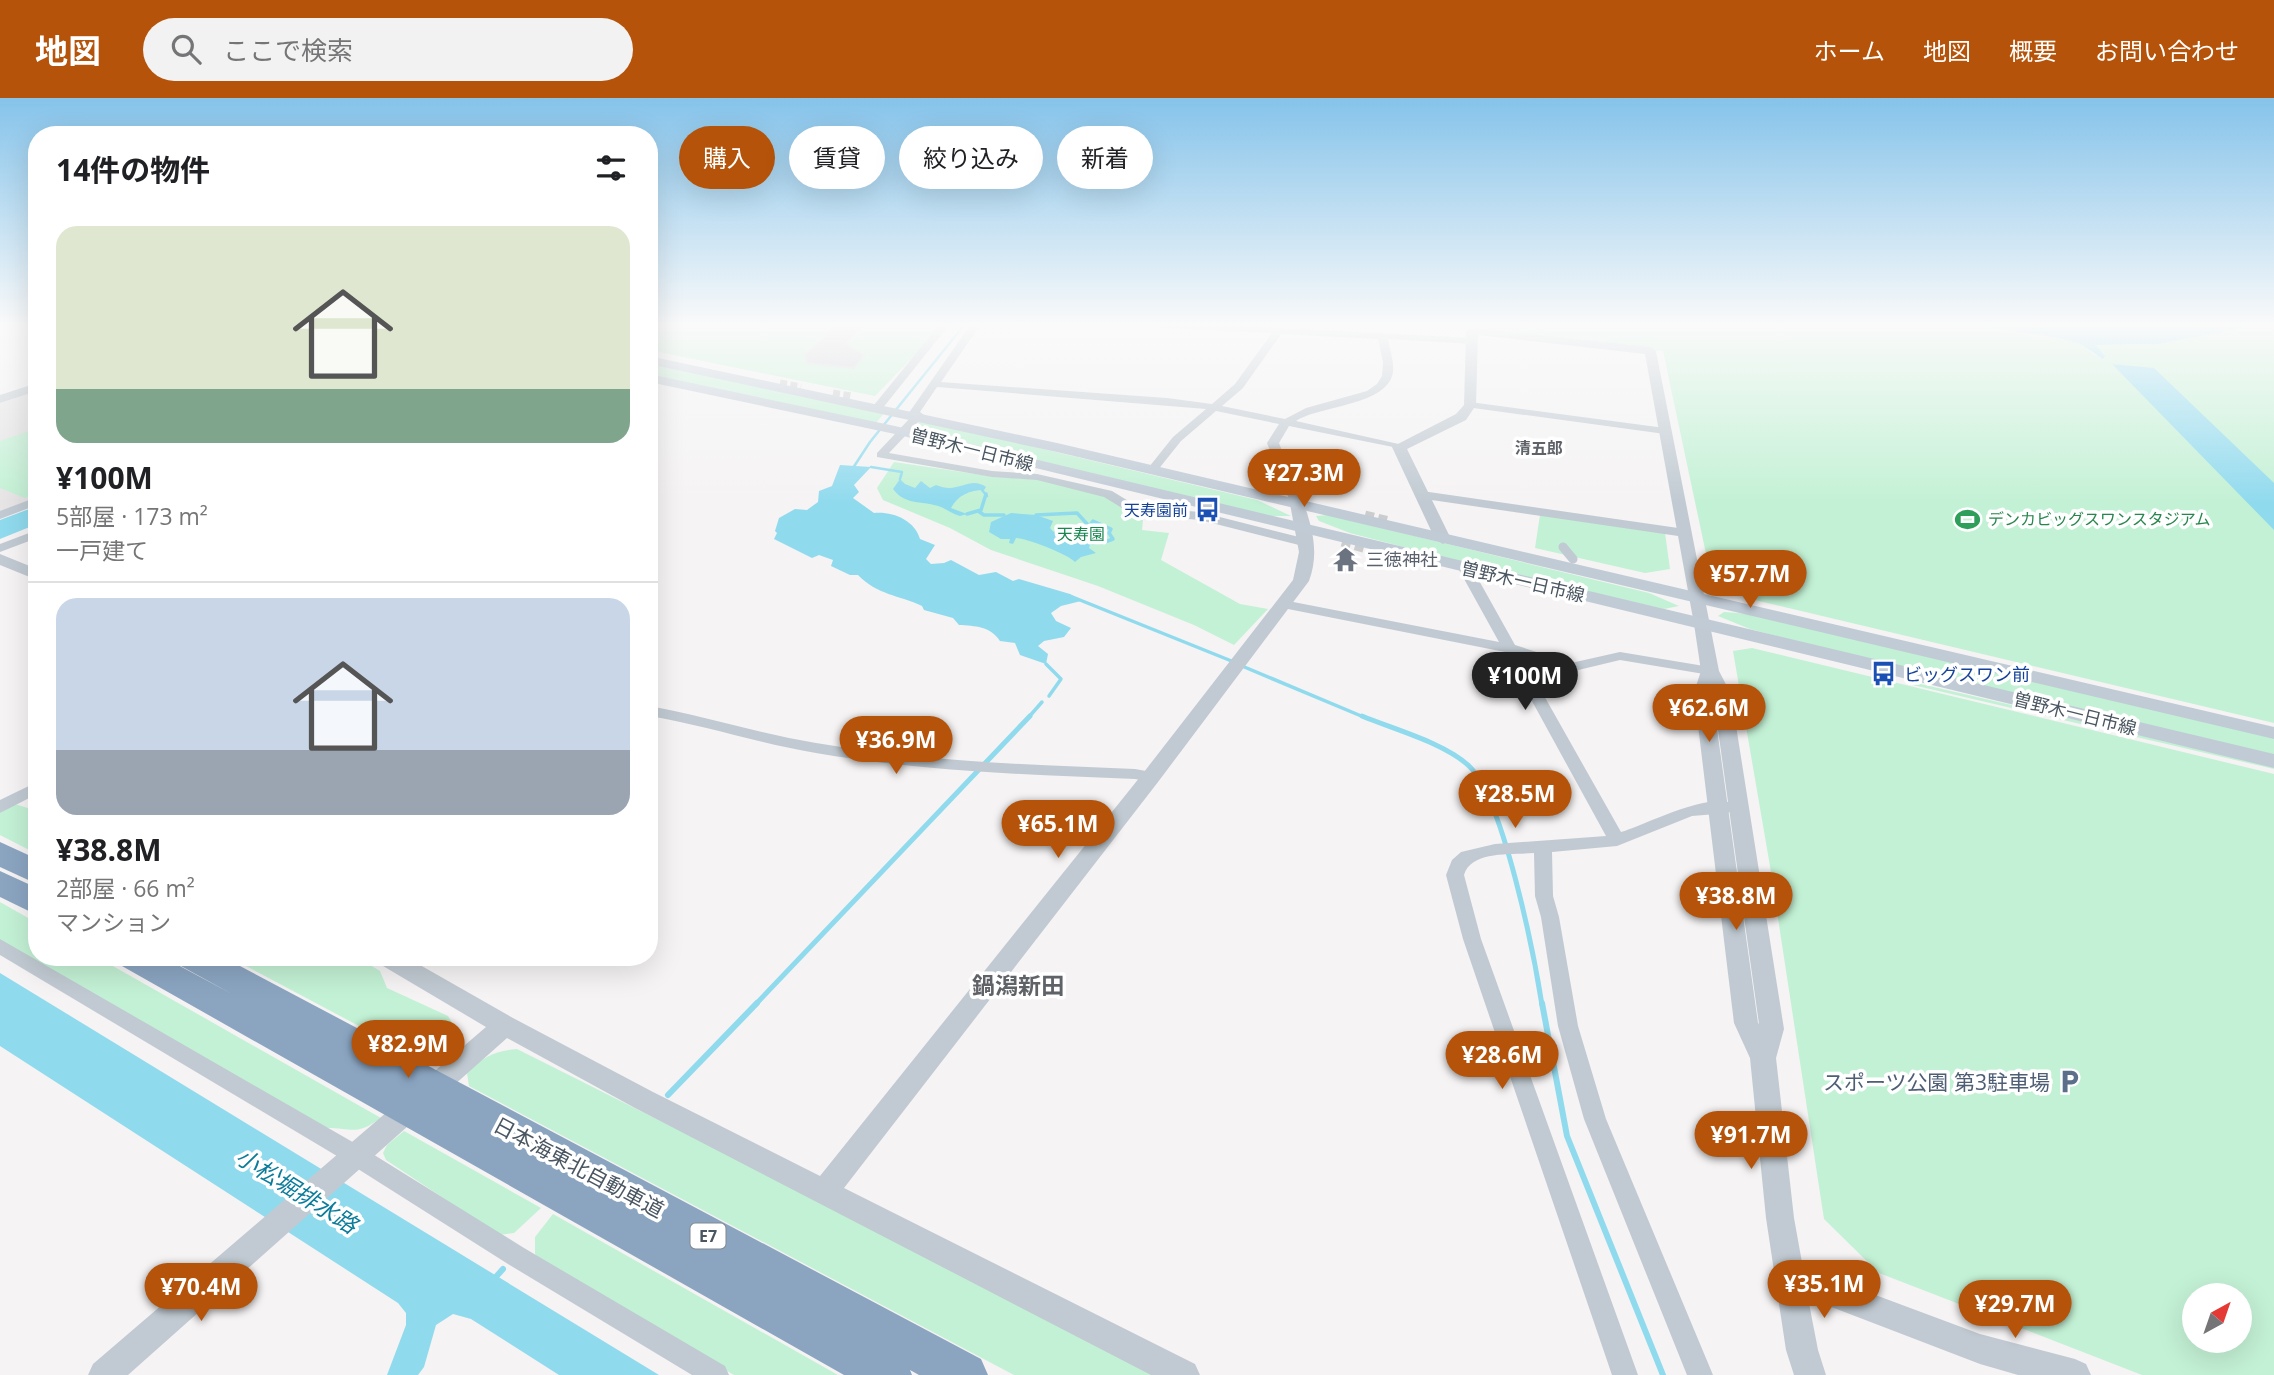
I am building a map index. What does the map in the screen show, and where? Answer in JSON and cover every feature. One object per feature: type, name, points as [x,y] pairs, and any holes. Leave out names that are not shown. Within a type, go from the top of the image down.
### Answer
[{"type":"highway","points":[[0,853],[28,868]]},
{"type":"highway","points":[[0,882],[28,898]]},
{"type":"highway","name":"日本海東北自動車道","points":[[152,966],[438,1108],[889,1375]]},
{"type":"highway","name":"日本海東北自動車道","points":[[207,966],[400,1087]]},
{"type":"highway","name":"日本海東北自動車道","points":[[438,1108],[965,1375]]},
{"type":"main road","name":"曽野木一日市線","points":[[676,384],[898,430],[1158,494],[1306,535],[1465,568],[2274,761]]},
{"type":"main road","name":"曽野木一日市線","points":[[766,384],[882,407],[1153,469],[2274,733]]},
{"type":"main road","points":[[1635,584],[1679,603],[1698,616],[1703,624]]},
{"type":"main road","points":[[1698,598],[1700,604],[1720,619],[1780,642]]},
{"type":"street","points":[[882,407],[900,384]]},
{"type":"street","points":[[1306,535],[1200,516],[1139,509],[1108,494],[1037,477],[992,474],[881,455],[933,384],[1167,401],[1214,407],[1399,447],[1461,417],[1470,405],[1471,384]]},
{"type":"street","points":[[1153,469],[1177,439],[1242,384]]},
{"type":"street","points":[[824,1192],[1151,777],[1305,572],[1306,535],[1273,443],[1286,423],[1307,411],[1373,393],[1384,384]]},
{"type":"street","points":[[1656,384],[1703,624],[1710,671],[1703,692],[1728,807],[1746,1023],[1763,1058],[1780,1218],[1802,1350],[1810,1375]]},
{"type":"street","points":[[0,399],[28,390]]},
{"type":"street","points":[[1470,405],[1665,430]]},
{"type":"street","points":[[1399,447],[1443,539]]},
{"type":"street","points":[[1139,509],[1158,494]]},
{"type":"street","points":[[1422,495],[1685,533]]},
{"type":"street","points":[[0,515],[28,504]]},
{"type":"street","points":[[0,548],[28,537]]},
{"type":"street","points":[[1563,547],[1573,559]]},
{"type":"street","points":[[0,559],[28,571]]},
{"type":"street","points":[[1465,568],[1617,840]]},
{"type":"street","points":[[1283,604],[1534,654],[1570,668],[1620,656],[1710,671]]},
{"type":"street","points":[[658,713],[815,748],[991,769],[1135,774],[1151,777]]},
{"type":"street","points":[[3,803],[28,791]]},
{"type":"street","points":[[1625,1375],[1472,939],[1455,875],[1458,864],[1467,856],[1495,850],[1617,840],[1689,811],[1728,807]]},
{"type":"street","points":[[1540,847],[1544,895],[1568,1026],[1595,1119],[1700,1375]]},
{"type":"street","points":[[0,946],[28,963]]},
{"type":"street","points":[[33,966],[349,1160],[716,1375]]},
{"type":"street","points":[[402,966],[504,1025],[1184,1375]]},
{"type":"street","points":[[104,1375],[504,1025]]},
{"type":"street","points":[[1790,1277],[1980,1349],[2075,1375]]},
{"type":"street","points":[[1980,1349],[2024,1375]]},
{"type":"shaded area","points":[[28,394],[28,501],[0,512],[0,403]]},
{"type":"green space","points":[[688,384],[751,384],[885,412],[876,423]]},
{"type":"green space","points":[[814,384],[887,384],[875,396]]},
{"type":"green space","points":[[1670,384],[2274,384],[2274,723],[1746,598],[1712,582]]},
{"type":"green space","points":[[922,420],[1257,500],[1291,516],[1265,516],[909,430]]},
{"type":"green space","points":[[28,431],[28,497],[0,488],[0,441]]},
{"type":"green space","name":"天寿園","points":[[894,462],[996,477],[1035,479],[1100,494],[1143,520],[1142,530],[1169,533],[1161,560],[1240,604],[1268,609],[1234,645],[1194,625],[1098,586],[991,550],[950,528],[883,500],[877,488]]},
{"type":"green space","points":[[1328,515],[1649,593],[1679,606],[1664,609],[1499,572],[1350,533],[1319,521],[1316,516]]},
{"type":"green space","points":[[1540,515],[1665,533],[1670,569],[1645,573],[1535,548]]},
{"type":"green space","points":[[1724,612],[1750,614],[2274,736],[2274,757],[1866,660],[1750,629],[1718,616]]},
{"type":"green space","points":[[1752,648],[2274,774],[2274,1375],[2142,1375],[1879,1273],[1824,1219],[1770,866],[1733,651]]},
{"type":"green space","points":[[1912,682],[2274,766],[2274,769],[1913,685]]},
{"type":"green space","points":[[15,804],[28,808],[28,849],[0,835],[0,813]]},
{"type":"green space","points":[[0,902],[28,918],[28,956],[0,940]]},
{"type":"green space","points":[[45,966],[113,966],[381,1118],[360,1129],[326,1128]]},
{"type":"green space","points":[[246,966],[372,966],[380,971],[387,988],[448,1016],[457,1031],[445,1059],[425,1061]]},
{"type":"green space","points":[[517,1049],[1166,1375],[1014,1375],[469,1086],[467,1073],[478,1063],[495,1053]]},
{"type":"green space","points":[[404,1131],[541,1208],[514,1233],[499,1235],[386,1160],[383,1153],[387,1145]]},
{"type":"green space","points":[[553,1214],[838,1375],[734,1375],[543,1263],[535,1254],[535,1237]]},
{"type":"water","points":[[2131,384],[2170,384],[2274,483],[2274,530]]},
{"type":"water","points":[[840,465],[871,467],[854,485],[859,492],[853,498],[874,513],[895,515],[908,522],[920,539],[935,545],[926,559],[931,564],[951,560],[979,575],[996,572],[1013,581],[1019,579],[1070,594],[1081,601],[1061,606],[1051,613],[1056,621],[1071,628],[1064,637],[1044,641],[1038,646],[1048,654],[1046,664],[1020,655],[1015,643],[1000,641],[992,632],[959,625],[953,618],[924,610],[922,606],[873,587],[858,575],[850,575],[831,566],[833,560],[819,555],[812,558],[774,539],[779,518],[795,509],[807,510],[818,502],[819,491],[832,486]]},
{"type":"water","points":[[900,479],[915,488],[921,481],[930,488],[936,485],[951,488],[974,483],[986,487],[984,490],[965,494],[957,500],[951,508],[967,514],[960,516],[897,494],[893,489]]},
{"type":"water","points":[[28,509],[28,528],[0,539],[0,520]]},
{"type":"water","points":[[1011,513],[1036,515],[1053,521],[1050,528],[1062,537],[1102,543],[1090,545],[1089,548],[1096,553],[1081,557],[1075,562],[1056,551],[1028,541],[1016,538],[1013,544],[1009,543],[1010,539],[1001,539],[989,532],[991,522]]},
{"type":"water","name":"小松堀排水路","points":[[0,973],[659,1375],[559,1375],[471,1319],[453,1314],[436,1325],[424,1367],[418,1375],[387,1375],[406,1325],[406,1313],[398,1303],[0,1046]]},
{"type":"waterway","points":[[851,471],[870,442],[917,384]]},
{"type":"waterway","points":[[871,467],[902,472],[900,479]]},
{"type":"waterway","points":[[982,490],[986,495]]},
{"type":"waterway","points":[[967,514],[981,510],[986,495]]},
{"type":"waterway","points":[[978,511],[984,515],[1004,515]]},
{"type":"waterway","points":[[1036,515],[1077,513],[1089,526],[1093,521],[1111,529],[1109,533],[1113,539],[1102,543]]},
{"type":"waterway","points":[[1070,596],[1234,662]]},
{"type":"waterway","points":[[1046,664],[1061,679],[1049,696]]},
{"type":"waterway","points":[[1242,666],[1366,718]]},
{"type":"waterway","points":[[1028,718],[1042,702]]},
{"type":"waterway","points":[[755,1005],[1030,716]]},
{"type":"waterway","points":[[1362,716],[1447,750],[1469,766],[1482,783],[1494,810],[1515,878],[1542,1005]]},
{"type":"waterway","points":[[668,1095],[757,1003]]},
{"type":"waterway","points":[[1542,1003],[1567,1136],[1663,1375]]},
{"type":"waterway","points":[[494,1279],[503,1269]]},
{"type":"tunnel","points":[[783,384],[801,387]]},
{"type":"tunnel","points":[[833,393],[852,396]]},
{"type":"tunnel","points":[[1365,515],[1389,521]]},
{"type":"tunnel","points":[[1342,542],[1367,549]]},
{"type":"place","name":"天寿園前","points":[[1208,510]]},
{"type":"place","name":"デンカビッグスワンスタジアム","points":[[1968,519]]},
{"type":"place","name":"三徳神社","points":[[1346,559]]},
{"type":"place","name":"ビッグスワン前","points":[[1884,674]]},
{"type":"place","name":"スポーツ公園 第3駐車場","points":[[2070,1082]]},
{"type":"district","name":"清五郎","points":[[1539,448]]},
{"type":"district","name":"鍋潟新田","points":[[1018,985]]}]
